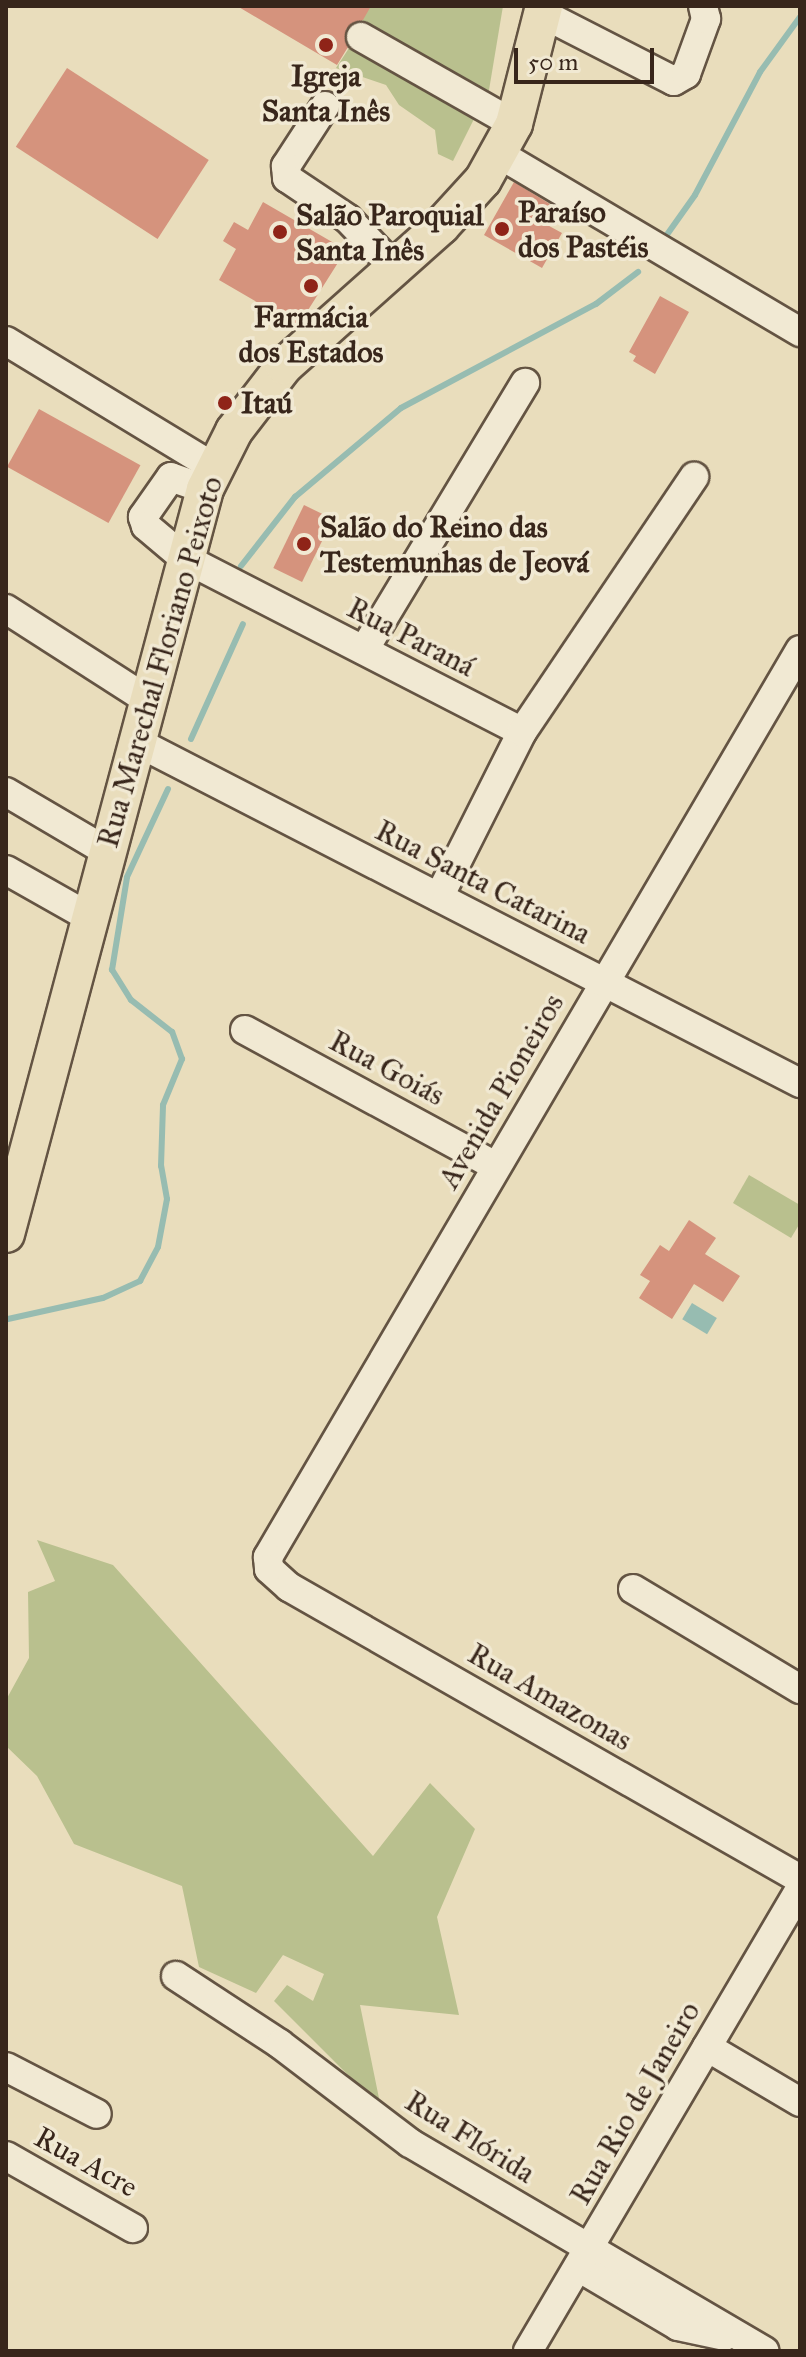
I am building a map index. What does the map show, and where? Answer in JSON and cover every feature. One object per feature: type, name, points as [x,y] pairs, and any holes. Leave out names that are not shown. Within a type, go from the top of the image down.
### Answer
[{"type":"main road","name":"Rua Marechal Floriano Peixoto","points":[[6,1234],[184,558],[210,478],[234,431],[284,366],[455,213],[507,139],[544,10]]},
{"type":"street","points":[[544,10],[674,81],[686,74],[706,19],[703,6]]},
{"type":"street","points":[[361,37],[507,139],[800,332]]},
{"type":"street","points":[[325,106],[286,166],[287,178],[348,219],[395,268]]},
{"type":"street","points":[[6,341],[210,478]]},
{"type":"street","points":[[364,650],[525,383]]},
{"type":"street","name":"Rua Paraná","points":[[210,478],[171,477],[143,517],[146,526],[184,558],[522,732]]},
{"type":"street","points":[[439,897],[522,732],[694,477]]},
{"type":"street","points":[[6,609],[146,699]]},
{"type":"street","name":"Avenida Pioneiros","points":[[269,1569],[273,1546],[800,650]]},
{"type":"street","name":"Rua Santa Catarina","points":[[135,741],[800,1083]]},
{"type":"street","points":[[6,792],[106,851]]},
{"type":"street","points":[[6,870],[89,917]]},
{"type":"street","name":"Rua Goiás","points":[[245,1030],[496,1166]]},
{"type":"street","name":"Rua Amazonas","points":[[269,1569],[289,1587],[800,1879]]},
{"type":"street","points":[[633,1589],[800,1689]]},
{"type":"street","name":"Rua Rio de Janeiro","points":[[528,2351],[800,1889]]},
{"type":"street","name":"Rua Flórida","points":[[176,1976],[280,2044],[390,2130],[583,2258],[753,2344]]},
{"type":"street","points":[[707,2047],[800,2102]]},
{"type":"street","points":[[6,2067],[97,2114]]},
{"type":"street","name":"Rua Acre","points":[[6,2156],[133,2228]]},
{"type":"green space","points":[[368,6],[503,6],[488,96],[360,26]]},
{"type":"green space","points":[[353,42],[475,117],[453,161],[438,154],[435,130],[399,105],[386,85],[336,68]]},
{"type":"green space","points":[[749,1175],[800,1205],[800,1223],[791,1238],[733,1203]]},
{"type":"green space","points":[[37,1540],[113,1565],[373,1856],[430,1783],[475,1829],[437,1917],[459,2015],[360,2005],[381,2108],[274,2001],[287,1985],[313,2001],[324,1974],[283,1955],[256,1993],[199,1967],[182,1886],[74,1844],[37,1776],[6,1746],[6,1700],[29,1658],[28,1592],[55,1581]]},
{"type":"water","points":[[692,1303],[717,1318],[707,1334],[682,1319]]},
{"type":"building","name":"Igreja Santa Inês","points":[[237,6],[371,6],[363,20],[346,29],[348,47],[337,65]]},
{"type":"building","points":[[67,68],[209,160],[158,239],[16,147]]},
{"type":"building","points":[[514,182],[550,204],[540,221],[562,233],[542,268],[484,235]]},
{"type":"building","points":[[263,202],[346,250],[298,326],[219,280],[236,249],[223,241],[234,222],[248,230]]},
{"type":"building","points":[[660,296],[689,312],[655,374],[633,361],[636,356],[629,352]]},
{"type":"building","points":[[39,409],[140,465],[108,523],[7,467]]},
{"type":"building","name":"Salão do Reino das Testemunhas de Jeová","points":[[304,505],[333,519],[302,582],[273,568]]},
{"type":"building","points":[[689,1220],[716,1238],[705,1254],[740,1276],[723,1302],[694,1284],[672,1319],[639,1298],[650,1281],[640,1275],[660,1245],[669,1251]]},
{"type":"waterway","points":[[666,236],[695,195],[760,72],[800,17]]},
{"type":"waterway","points":[[241,566],[295,497],[401,408],[596,304],[638,272]]},
{"type":"waterway","points":[[191,739],[243,624]]},
{"type":"waterway","points":[[8,1319],[103,1298],[140,1281],[158,1247],[167,1199],[161,1166],[163,1105],[182,1059],[172,1032],[131,1000],[112,970],[127,877],[168,789]]},
{"type":"place","name":"Igreja Santa Inês","points":[[326,45]]},
{"type":"place","name":"Paraíso dos Pastéis","points":[[502,229]]},
{"type":"place","name":"Salão Paroquial Santa Inês","points":[[280,232]]},
{"type":"place","name":"Farmácia dos Estados","points":[[311,286]]},
{"type":"place","name":"Itaú","points":[[225,403]]},
{"type":"place","name":"Salão do Reino das Testemunhas de Jeová","points":[[304,544]]}]
